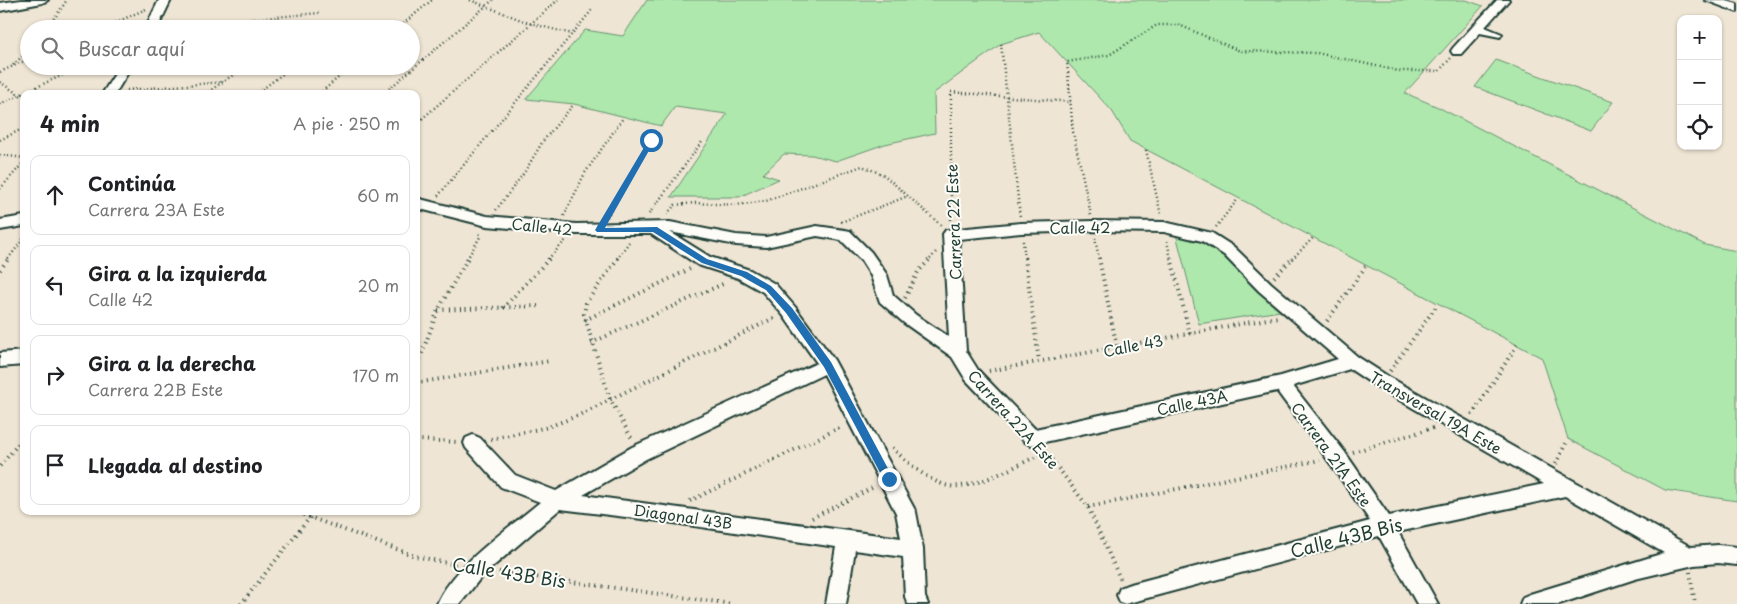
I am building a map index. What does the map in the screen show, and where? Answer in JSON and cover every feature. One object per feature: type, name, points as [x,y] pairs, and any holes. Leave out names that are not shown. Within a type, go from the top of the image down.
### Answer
[{"type":"street","points":[[5,4],[42,0]]},
{"type":"street","points":[[1458,51],[1502,0]]},
{"type":"street","points":[[1711,0],[1737,8]]},
{"type":"street","points":[[155,20],[164,1]]},
{"type":"street","points":[[1478,29],[1496,34]]},
{"type":"street","points":[[111,90],[120,75]]},
{"type":"street","name":"Calle 42","points":[[423,204],[487,220],[599,230],[670,227],[736,240],[766,242],[817,231]]},
{"type":"street","points":[[0,225],[20,222]]},
{"type":"street","name":"Calle 42","points":[[952,234],[1021,228],[1093,226],[1164,227],[1207,237]]},
{"type":"street","points":[[646,229],[704,261],[744,274],[769,288],[789,311],[828,365],[906,512],[913,549],[915,597],[918,604]]},
{"type":"street","name":"Carrera 22A Este","points":[[817,231],[845,235],[866,256],[880,275],[886,298],[899,310],[958,352],[972,375],[1031,437]]},
{"type":"street","name":"Carrera 22 Este","points":[[952,234],[958,352]]},
{"type":"street","name":"Transversal 19A Este","points":[[1207,237],[1229,251],[1264,287],[1352,362],[1383,382],[1688,556]]},
{"type":"street","points":[[0,360],[20,358]]},
{"type":"street","name":"Calle 43A","points":[[1031,437],[1281,383],[1352,362]]},
{"type":"street","points":[[447,604],[475,569],[557,500],[639,453],[828,365]]},
{"type":"street","name":"Carrera 21A Este","points":[[1281,383],[1384,526],[1428,604]]},
{"type":"street","name":"Diagonal 43B","points":[[473,443],[508,481],[557,500],[667,513],[847,541],[913,549]]},
{"type":"street","name":"Calle 43B Bis","points":[[1127,595],[1384,526],[1566,487]]},
{"type":"street","points":[[836,604],[840,570],[847,541]]},
{"type":"street","points":[[1530,604],[1688,556],[1719,553],[1736,555]]},
{"type":"path","points":[[53,20],[67,0]]},
{"type":"path","points":[[409,20],[432,0]]},
{"type":"path","points":[[470,0],[529,24],[572,34]]},
{"type":"path","points":[[420,62],[494,0]]},
{"type":"path","points":[[420,120],[558,0]]},
{"type":"path","points":[[121,20],[164,1]]},
{"type":"path","points":[[423,204],[592,10]]},
{"type":"path","points":[[241,20],[319,13]]},
{"type":"path","points":[[1117,348],[1073,132],[1066,62],[1109,55],[1157,25],[1179,26],[1240,51],[1316,53],[1399,71],[1438,71],[1458,51]]},
{"type":"path","points":[[1001,44],[1021,228],[1039,361]]},
{"type":"path","points":[[11,67],[20,58]]},
{"type":"path","points":[[0,72],[20,64]]},
{"type":"path","points":[[31,90],[63,75]]},
{"type":"path","points":[[211,90],[233,75]]},
{"type":"path","points":[[261,90],[281,75]]},
{"type":"path","points":[[324,90],[341,75]]},
{"type":"path","points":[[388,90],[405,75]]},
{"type":"path","points":[[0,82],[20,95]]},
{"type":"path","points":[[133,90],[223,82]]},
{"type":"path","name":"Carrera 22 Este","points":[[952,234],[951,92],[1007,96]]},
{"type":"path","points":[[0,104],[20,95]]},
{"type":"path","points":[[1007,96],[1070,102]]},
{"type":"path","points":[[487,220],[524,173],[542,141],[574,104]]},
{"type":"path","points":[[559,227],[585,174],[623,118]]},
{"type":"path","points":[[0,140],[20,130]]},
{"type":"path","points":[[599,230],[651,140]]},
{"type":"path","points":[[639,453],[610,399],[585,320],[586,303],[646,229],[702,142]]},
{"type":"path","points":[[0,155],[20,158]]},
{"type":"path","points":[[0,189],[20,166]]},
{"type":"path","points":[[646,229],[675,205],[695,203],[736,205],[766,202],[862,166],[884,175],[952,234],[918,272],[899,310]]},
{"type":"path","points":[[817,231],[908,196]]},
{"type":"path","points":[[1207,237],[1238,199]]},
{"type":"path","points":[[420,358],[438,310],[480,238],[478,231],[466,215]]},
{"type":"path","points":[[503,308],[576,229]]},
{"type":"path","points":[[1264,287],[1313,238]]},
{"type":"path","points":[[0,270],[20,243]]},
{"type":"path","points":[[585,320],[704,261]]},
{"type":"path","points":[[1319,332],[1366,266]]},
{"type":"path","points":[[591,343],[744,274]]},
{"type":"path","points":[[1383,382],[1438,304]]},
{"type":"path","points":[[438,310],[541,306]]},
{"type":"path","points":[[420,440],[473,443],[548,427],[577,416],[789,311]]},
{"type":"path","name":"Calle 43","points":[[972,375],[1294,313]]},
{"type":"path","points":[[420,381],[550,361]]},
{"type":"path","points":[[667,513],[857,419]]},
{"type":"path","name":"Carrera 22A Este","points":[[1031,437],[1046,452],[1088,507],[1127,595]]},
{"type":"path","points":[[0,466],[20,442]]},
{"type":"path","points":[[889,445],[910,465],[949,486],[974,482],[1046,452]]},
{"type":"path","points":[[810,518],[889,479]]},
{"type":"path","name":"Calle 43B Bis","points":[[304,515],[415,556],[475,569],[732,604]]},
{"type":"path","points":[[241,604],[310,517]]},
{"type":"path","points":[[1688,556],[1695,604]]},
{"type":"green space","points":[[647,0],[1466,0],[1483,6],[1405,93],[1438,107],[1705,245],[1737,251],[1737,501],[1665,490],[1568,439],[1542,358],[1130,141],[1112,111],[1039,32],[1001,44],[934,93],[935,133],[885,144],[836,161],[812,155],[784,154],[763,174],[779,179],[739,197],[671,197],[727,114],[675,107],[661,126],[574,104],[526,99],[585,30],[623,36]]},
{"type":"green space","points":[[1496,60],[1613,102],[1591,131],[1475,87]]},
{"type":"green space","points":[[1176,234],[1198,240],[1217,250],[1280,311],[1199,324]]},
{"type":"route","points":[[651,140],[599,230],[654,229],[704,261],[744,274],[769,288],[789,311],[828,365],[889,479]]}]
